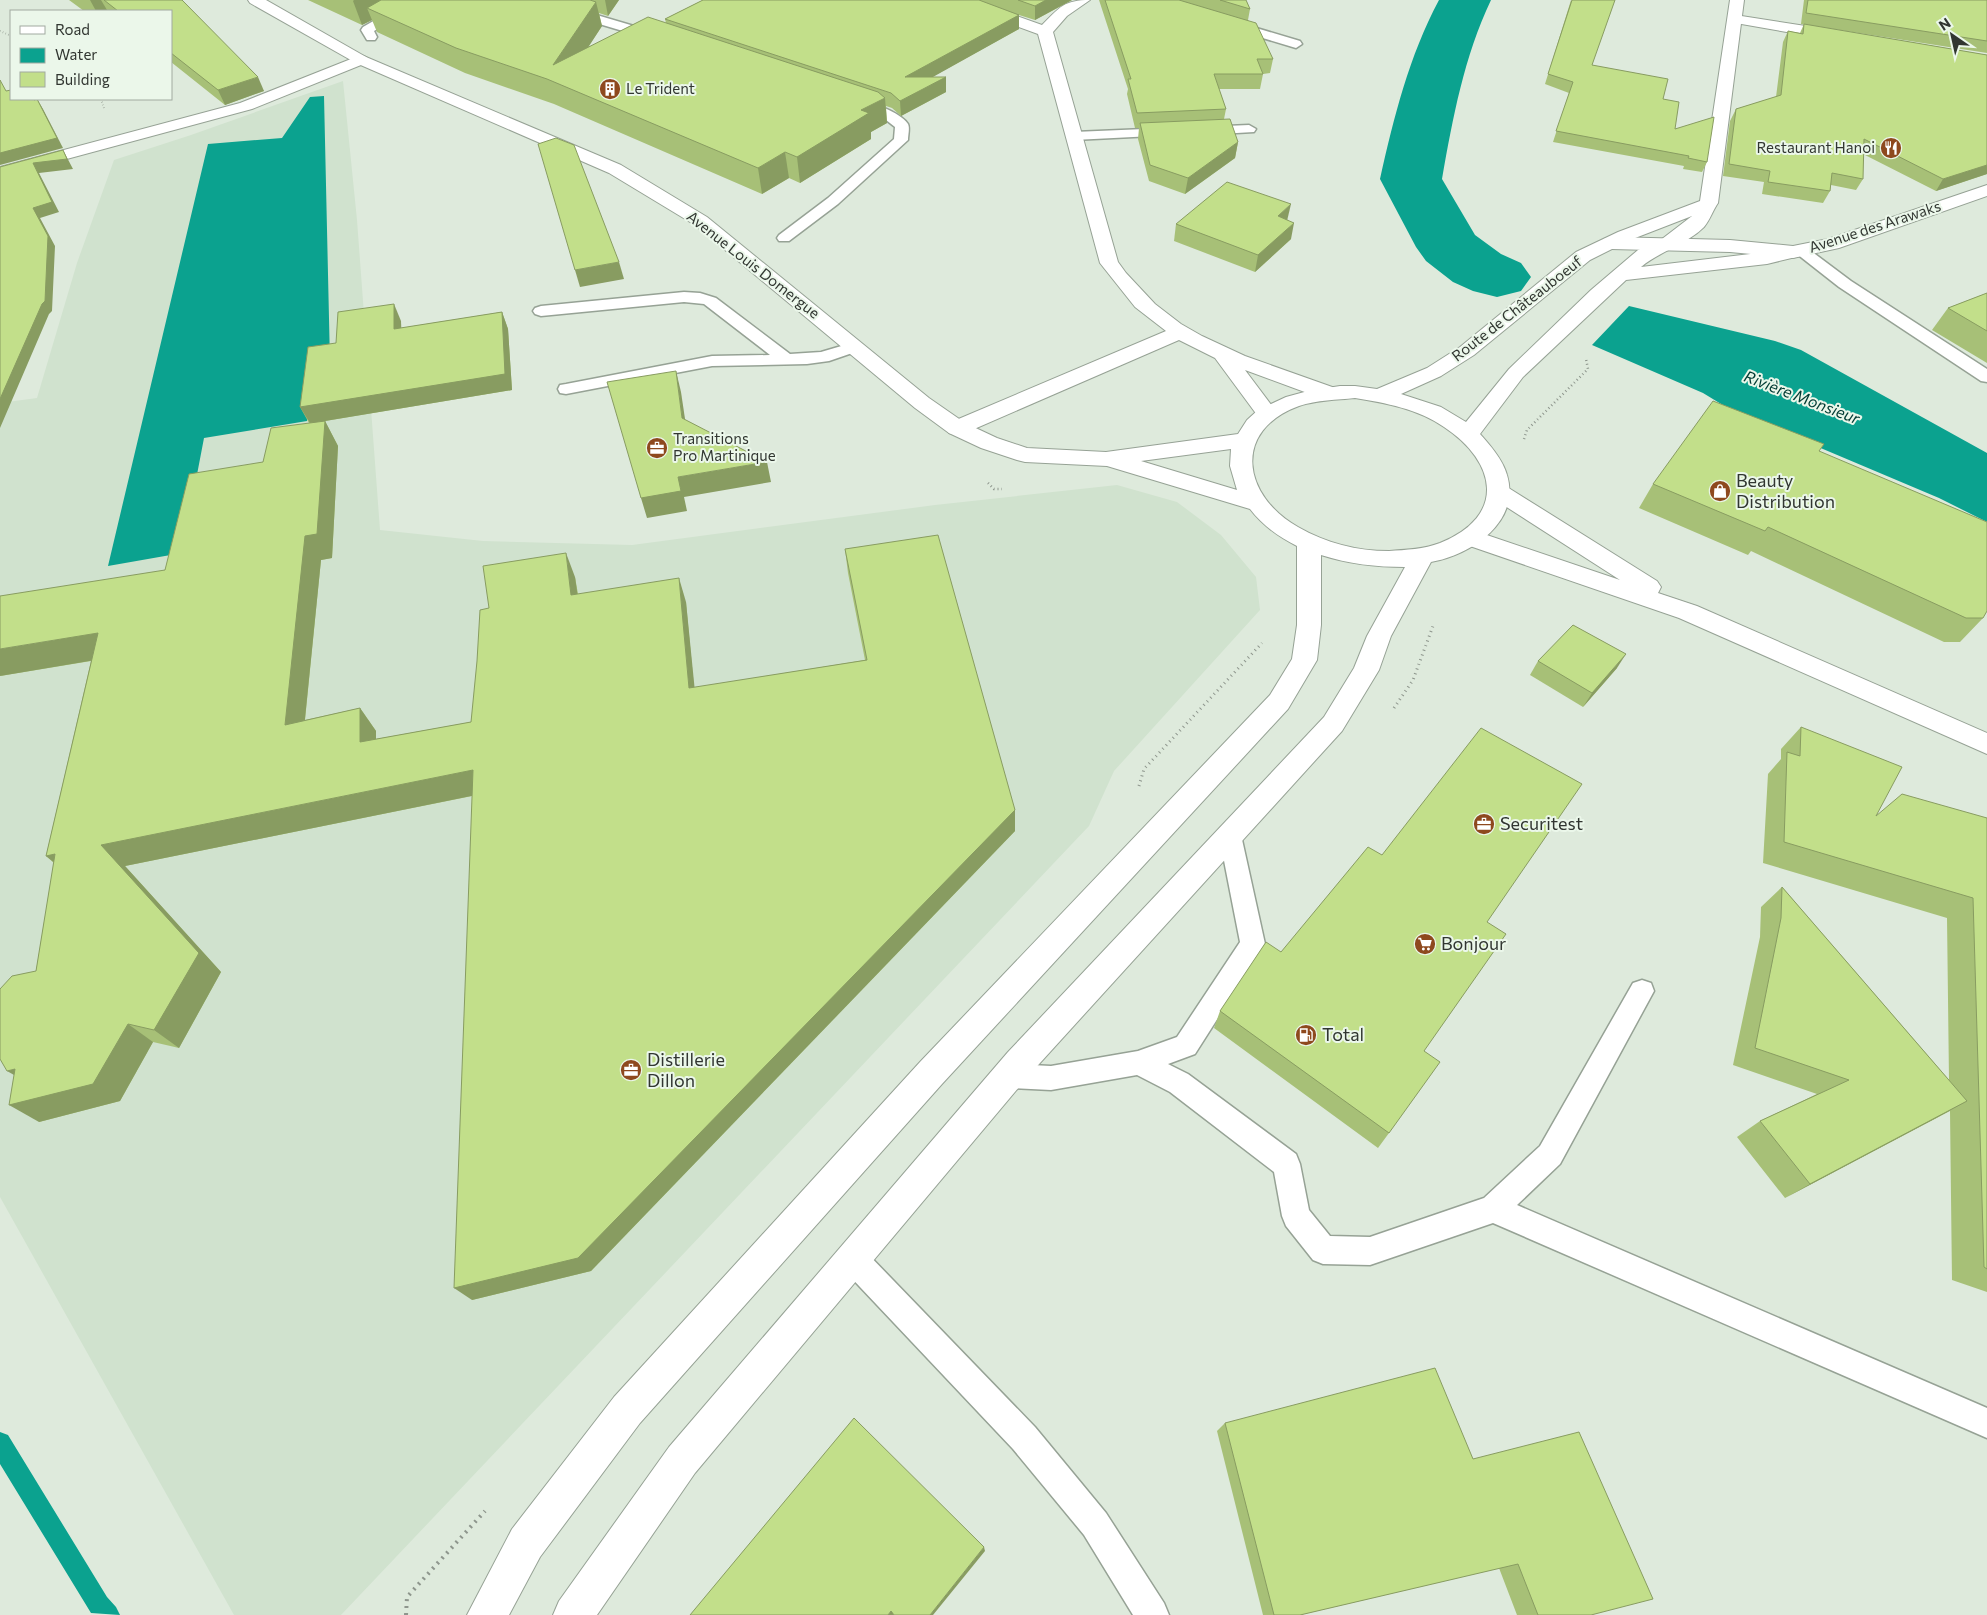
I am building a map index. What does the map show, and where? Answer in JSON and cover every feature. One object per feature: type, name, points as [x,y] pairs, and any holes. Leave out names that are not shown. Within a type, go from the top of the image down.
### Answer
[{"type":"main road","name":"Avenue Louis Domergue","points":[[255,0],[361,60],[518,126],[615,170],[701,221],[922,403],[957,428],[989,443],[1025,455],[1106,459],[1245,440]]},
{"type":"main road","points":[[958,0],[1045,31]]},
{"type":"main road","points":[[1045,31],[1062,13],[1083,0]]},
{"type":"main road","points":[[1468,434],[1516,373],[1559,331],[1598,294],[1645,254],[1669,242],[1697,223],[1710,203],[1737,0]]},
{"type":"main road","points":[[1735,19],[1852,38]]},
{"type":"main road","points":[[1045,31],[1109,263],[1129,288],[1154,313],[1180,332],[1222,353],[1328,393]]},
{"type":"main road","points":[[0,172],[246,106],[361,60]]},
{"type":"main road","name":"Avenue des Arawaks","points":[[1611,243],[1669,242],[1797,252],[1832,244],[1987,190]]},
{"type":"main road","name":"Route de Châteauboeuf","points":[[1381,395],[1434,372],[1467,351],[1583,256],[1624,236],[1710,203]]},
{"type":"main road","points":[[1620,276],[1767,258],[1797,252]]},
{"type":"main road","points":[[957,428],[1180,332]]},
{"type":"main road","points":[[1222,353],[1267,414]]},
{"type":"main road","points":[[1355,392],[1381,395],[1414,403],[1443,416],[1468,434],[1486,452],[1496,472],[1499,492],[1492,517],[1472,538],[1449,550],[1422,558],[1384,560],[1345,555],[1309,543],[1278,525],[1255,503],[1243,481],[1240,460],[1245,440],[1254,426],[1267,414],[1294,400],[1328,393],[1355,392]]},
{"type":"main road","name":"Avenue Louis Domergue","points":[[1106,459],[1255,503]]},
{"type":"main road","points":[[1499,492],[1688,612]]},
{"type":"main road","points":[[1472,538],[1688,612],[1987,744]]},
{"type":"main road","points":[[487,1615],[526,1543],[627,1410],[931,1073],[1279,702],[1304,660],[1309,621],[1309,543]]},
{"type":"main road","points":[[573,1615],[682,1460],[1009,1076],[1333,724],[1366,670],[1379,636],[1422,558]]},
{"type":"lane","points":[[371,36],[367,30],[407,7],[426,0]]},
{"type":"lane","points":[[533,0],[671,41]]},
{"type":"lane","points":[[1223,22],[1296,44]]},
{"type":"lane","points":[[784,238],[833,201],[901,140],[902,126],[886,113],[849,100]]},
{"type":"lane","points":[[1074,136],[1249,129]]},
{"type":"lane","points":[[1797,252],[1987,377]]},
{"type":"lane","points":[[541,311],[684,297],[700,298],[710,301],[787,360]]},
{"type":"lane","points":[[566,389],[712,361],[787,360],[823,357],[855,348]]},
{"type":"lane","points":[[1009,1076],[1051,1078],[1138,1063],[1186,1046],[1253,944],[1230,835]]},
{"type":"lane","points":[[1138,1063],[1180,1083],[1286,1164],[1296,1216],[1324,1250],[1370,1251],[1494,1209],[1550,1155],[1642,991]]},
{"type":"lane","points":[[1494,1209],[1987,1423]]},
{"type":"lane","points":[[853,1259],[1024,1438],[1095,1524],[1152,1615]]},
{"type":"path","points":[[1521,448],[1527,430],[1588,369],[1585,353]]},
{"type":"path","points":[[994,489],[1004,488]]},
{"type":"path","points":[[1392,710],[1405,696],[1426,654],[1434,621]]},
{"type":"path","points":[[1137,794],[1144,769],[1269,636]]},
{"type":"path","points":[[406,1615],[407,1597],[488,1508]]},
{"type":"shaded area","points":[[343,81],[357,220],[380,530],[483,541],[632,545],[935,505],[1117,485],[1177,502],[1221,535],[1256,577],[1260,610],[1114,771],[1089,826],[341,1615],[234,1615],[0,1197],[0,403],[37,398],[77,263],[114,160]]},
{"type":"water","points":[[324,96],[330,363],[308,385],[307,421],[204,438],[182,553],[108,566],[208,144],[282,138],[310,97]]},
{"type":"water","points":[[1629,306],[1775,341],[1801,350],[1987,453],[1987,522],[1939,498],[1731,410],[1703,393],[1592,345]]},
{"type":"building","points":[[104,0],[182,0],[258,77],[218,90],[172,54],[172,10],[117,10]]},
{"type":"building","points":[[381,0],[590,0],[596,2],[553,65],[648,17],[878,92],[885,98],[861,110],[869,113],[797,157],[785,152],[758,168],[547,79],[456,48],[367,8]]},
{"type":"building","points":[[703,0],[979,0],[1019,15],[905,77],[946,77],[900,101],[891,93],[665,19]]},
{"type":"building","points":[[1018,0],[1046,0],[1035,6]]},
{"type":"building","points":[[1105,0],[1179,0],[1256,23],[1273,59],[1257,59],[1263,74],[1214,74],[1226,109],[1137,113],[1128,79],[1131,79]]},
{"type":"building","points":[[1220,0],[1246,0],[1250,9]]},
{"type":"building","points":[[1572,0],[1615,0],[1592,65],[1668,79],[1663,99],[1679,102],[1675,129],[1714,117],[1707,162],[1688,158],[1689,156],[1556,131],[1573,82],[1548,74]]},
{"type":"building","points":[[1808,0],[1987,0],[1987,41],[1806,13]]},
{"type":"building","points":[[1804,24],[1987,55],[1987,165],[1943,179],[1864,139],[1863,179],[1832,173],[1830,191],[1768,182],[1770,171],[1729,164],[1736,109],[1781,95],[1788,31],[1803,34]]},
{"type":"building","points":[[0,80],[6,91],[10,90],[10,100],[38,100],[57,138],[0,153]]},
{"type":"building","points":[[1230,119],[1238,142],[1188,178],[1150,165],[1140,123]]},
{"type":"building","points":[[556,138],[574,145],[619,262],[575,270],[538,144]]},
{"type":"building","points":[[63,150],[67,159],[33,163],[52,202],[33,208],[48,236],[45,301],[0,399],[0,167]]},
{"type":"building","points":[[1227,182],[1291,204],[1278,216],[1294,223],[1258,255],[1176,224]]},
{"type":"building","points":[[1987,293],[1987,331],[1948,308]]},
{"type":"building","points":[[394,304],[394,329],[502,312],[505,374],[300,407],[308,347],[336,343],[338,312]]},
{"type":"building","points":[[676,371],[682,418],[767,462],[678,477],[681,491],[641,498],[607,382]]},
{"type":"building","points":[[1713,401],[1824,444],[1819,451],[1987,522],[1987,611],[1983,618],[1966,618],[1768,527],[1765,531],[1653,484]]},
{"type":"building","points":[[325,421],[317,534],[305,536],[285,725],[360,708],[360,742],[471,722],[480,610],[489,608],[483,566],[566,553],[571,595],[679,578],[689,688],[867,660],[845,549],[938,535],[1015,810],[578,1258],[454,1288],[473,770],[101,845],[199,953],[154,1030],[128,1024],[93,1084],[9,1105],[15,1069],[7,1071],[0,1059],[0,989],[12,976],[36,971],[55,854],[46,856],[98,633],[0,649],[0,596],[165,570],[189,474],[263,462],[271,428]]},
{"type":"building","points":[[1573,625],[1626,654],[1592,693],[1538,661]]},
{"type":"building","points":[[1801,727],[1902,767],[1876,816],[1902,794],[1987,818],[1987,1269],[1984,1267],[1973,898],[1784,842],[1787,752],[1800,756]]},
{"type":"building","points":[[1481,728],[1582,784],[1487,922],[1506,934],[1424,1051],[1440,1062],[1389,1133],[1220,1011],[1266,942],[1281,952],[1368,847],[1382,855]]},
{"type":"building","points":[[1782,887],[1967,1101],[1810,1184],[1760,1121],[1849,1080],[1755,1048],[1781,918]]},
{"type":"building","points":[[1435,1368],[1473,1459],[1579,1432],[1653,1599],[1591,1615],[1538,1615],[1518,1564],[1300,1615],[1274,1615],[1225,1423]]},
{"type":"building","points":[[854,1418],[984,1547],[930,1615],[894,1615],[891,1611],[888,1615],[690,1615]]},
{"type":"waterway","name":"Rivière Monsieur","points":[[1465,0],[1445,42],[1431,87],[1411,179],[1449,247],[1477,268],[1497,277]]},
{"type":"waterway","points":[[0,1443],[99,1605],[108,1615]]},
{"type":"place","name":"Le Trident","points":[[610,89]]},
{"type":"place","name":"Restaurant Hanoi","points":[[1891,148]]},
{"type":"place","name":"Transitions Pro Martinique","points":[[657,448]]},
{"type":"place","name":"Beauty Distribution","points":[[1720,491]]},
{"type":"place","name":"Securitest","points":[[1484,824]]},
{"type":"place","name":"Bonjour","points":[[1425,944]]},
{"type":"place","name":"Total","points":[[1306,1035]]},
{"type":"place","name":"Distillerie Dillon","points":[[631,1070]]}]
